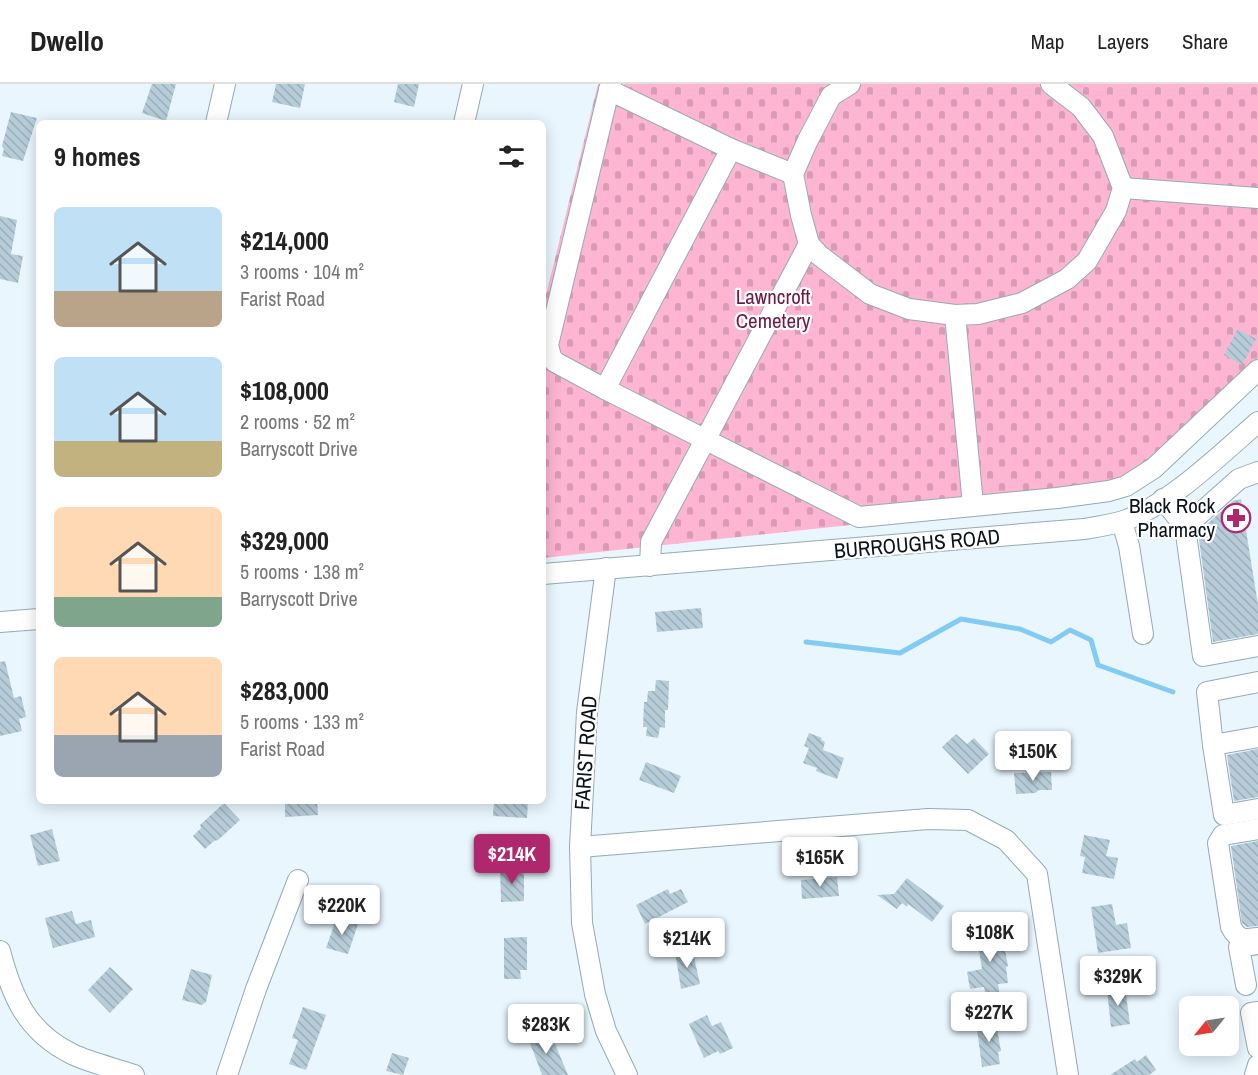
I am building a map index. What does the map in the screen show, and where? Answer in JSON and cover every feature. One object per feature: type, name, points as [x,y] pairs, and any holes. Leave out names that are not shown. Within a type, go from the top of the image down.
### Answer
[{"type":"street","points":[[217,120],[225,84]]},
{"type":"street","points":[[465,120],[473,84]]},
{"type":"street","points":[[850,84],[831,96],[793,174],[809,244],[819,255],[870,294],[909,309],[955,315],[978,314],[1022,303],[1067,279],[1087,261],[1116,211],[1123,188],[1103,136],[1081,107],[1051,84]]},
{"type":"street","points":[[793,174],[731,149],[610,87],[548,345],[551,357],[555,362],[605,389],[859,517],[1099,493],[1126,486],[1154,468],[1258,370]]},
{"type":"street","points":[[605,389],[731,149]]},
{"type":"street","points":[[1123,188],[1258,198]]},
{"type":"street","points":[[650,566],[651,542],[809,244]]},
{"type":"street","points":[[955,315],[973,505]]},
{"type":"street","name":"BURROUGHS ROAD","points":[[546,574],[1084,530],[1122,522],[1153,506],[1194,477],[1258,422]]},
{"type":"street","points":[[1185,527],[1239,479],[1258,472]]},
{"type":"street","points":[[1163,499],[1185,527],[1203,656],[1258,646]]},
{"type":"street","points":[[1122,522],[1129,546],[1143,634]]},
{"type":"street","name":"FARIST ROAD","points":[[606,568],[587,712],[580,847],[582,923],[595,994],[606,1031],[627,1075]]},
{"type":"street","points":[[0,622],[36,618]]},
{"type":"street","points":[[1258,682],[1207,692],[1224,815],[1258,809]]},
{"type":"street","points":[[1213,745],[1258,737]]},
{"type":"street","points":[[580,847],[928,819],[968,820],[1006,840],[1037,874],[1068,1075]]},
{"type":"street","points":[[1258,829],[1223,835],[1218,843],[1231,927],[1238,938],[1244,940],[1258,938]]},
{"type":"street","points":[[227,1075],[256,989],[298,880]]},
{"type":"street","points":[[1258,944],[1239,947],[1258,1048]]},
{"type":"street","points":[[0,951],[19,1005],[38,1032],[73,1055],[134,1075]]},
{"type":"street","points":[[1255,1075],[1258,1065]]},
{"type":"green space","name":"Lawncroft Cemetery","points":[[598,84],[1258,84],[1258,381],[1120,496],[546,558],[546,295]]},
{"type":"building","points":[[152,84],[176,84],[166,120],[142,113]]},
{"type":"building","points":[[276,84],[305,84],[300,108],[272,102]]},
{"type":"building","points":[[398,84],[419,84],[414,107],[394,102]]},
{"type":"building","points":[[11,112],[37,118],[23,161],[2,156],[4,149],[2,146]]},
{"type":"building","points":[[0,216],[17,220],[11,254],[23,256],[18,283],[0,279]]},
{"type":"building","points":[[1238,329],[1256,339],[1242,365],[1224,355]]},
{"type":"building","points":[[1241,499],[1258,605],[1258,634],[1213,642],[1198,532],[1233,501]]},
{"type":"building","points":[[701,608],[703,628],[657,632],[655,612]]},
{"type":"building","points":[[5,661],[14,698],[21,696],[26,717],[19,719],[22,731],[0,736],[0,662]]},
{"type":"building","points":[[656,680],[669,681],[665,728],[660,727],[658,738],[646,736],[647,727],[643,727],[644,702],[647,702],[648,691],[655,691]]},
{"type":"building","points":[[809,733],[822,738],[821,740],[825,742],[823,750],[844,758],[837,779],[803,763],[809,748],[804,746]]},
{"type":"building","points":[[956,734],[967,744],[974,738],[989,754],[968,774],[942,747]]},
{"type":"building","points":[[1258,749],[1258,797],[1234,801],[1227,755]]},
{"type":"building","points":[[646,762],[681,776],[674,793],[639,780]]},
{"type":"building","points":[[1051,772],[1052,790],[1016,794],[1014,773]]},
{"type":"building","points":[[223,804],[240,820],[205,849],[193,836],[201,828],[200,825]]},
{"type":"building","points":[[285,804],[317,804],[318,815],[285,817]]},
{"type":"building","points":[[494,804],[528,804],[527,818],[493,816]]},
{"type":"building","points":[[52,829],[60,861],[38,866],[30,835]]},
{"type":"building","points":[[1084,835],[1110,840],[1106,856],[1118,858],[1114,879],[1082,873],[1085,857],[1080,856]]},
{"type":"building","points":[[1258,841],[1258,926],[1247,927],[1242,923],[1231,846]]},
{"type":"building","points":[[524,869],[524,901],[501,902],[500,870]]},
{"type":"building","points":[[837,877],[839,896],[802,899],[801,880]]},
{"type":"building","points":[[907,878],[944,906],[932,922],[908,904],[907,907],[902,903],[897,909],[877,895],[894,894]]},
{"type":"building","points":[[668,889],[670,894],[681,889],[688,902],[645,924],[636,905]]},
{"type":"building","points":[[1112,904],[1116,925],[1127,923],[1131,948],[1098,953],[1091,907]]},
{"type":"building","points":[[72,911],[76,924],[91,920],[95,937],[53,948],[45,918]]},
{"type":"building","points":[[337,917],[358,924],[348,954],[326,948]]},
{"type":"building","points":[[1001,928],[1008,966],[1006,967],[1008,983],[998,984],[1000,996],[986,998],[984,987],[970,989],[967,972],[982,969],[976,932]]},
{"type":"building","points":[[527,937],[527,970],[520,970],[521,979],[504,979],[504,938]]},
{"type":"building","points":[[692,948],[700,984],[681,989],[675,952]]},
{"type":"building","points":[[110,967],[133,989],[110,1013],[88,990]]},
{"type":"building","points":[[191,969],[212,975],[206,1002],[202,1005],[182,1000]]},
{"type":"building","points":[[1125,987],[1130,1024],[1111,1027],[1107,990]]},
{"type":"building","points":[[303,1007],[326,1015],[306,1070],[289,1064],[298,1040],[292,1038]]},
{"type":"building","points":[[707,1015],[712,1026],[721,1022],[733,1048],[720,1054],[718,1051],[704,1058],[689,1024]]},
{"type":"building","points":[[995,1018],[1001,1051],[998,1052],[1000,1064],[982,1067],[978,1021]]},
{"type":"building","points":[[543,1028],[550,1046],[555,1044],[568,1075],[542,1075],[527,1035]]},
{"type":"building","points":[[392,1053],[409,1058],[403,1075],[386,1071]]},
{"type":"building","points":[[1146,1055],[1156,1070],[1149,1075],[1110,1075],[1135,1059],[1137,1062]]},
{"type":"waterway","points":[[806,642],[900,653],[961,619],[1020,629],[1051,642],[1070,630],[1091,640],[1098,665],[1173,692]]},
{"type":"place","name":"Black Rock Pharmacy","points":[[1236,518]]}]
